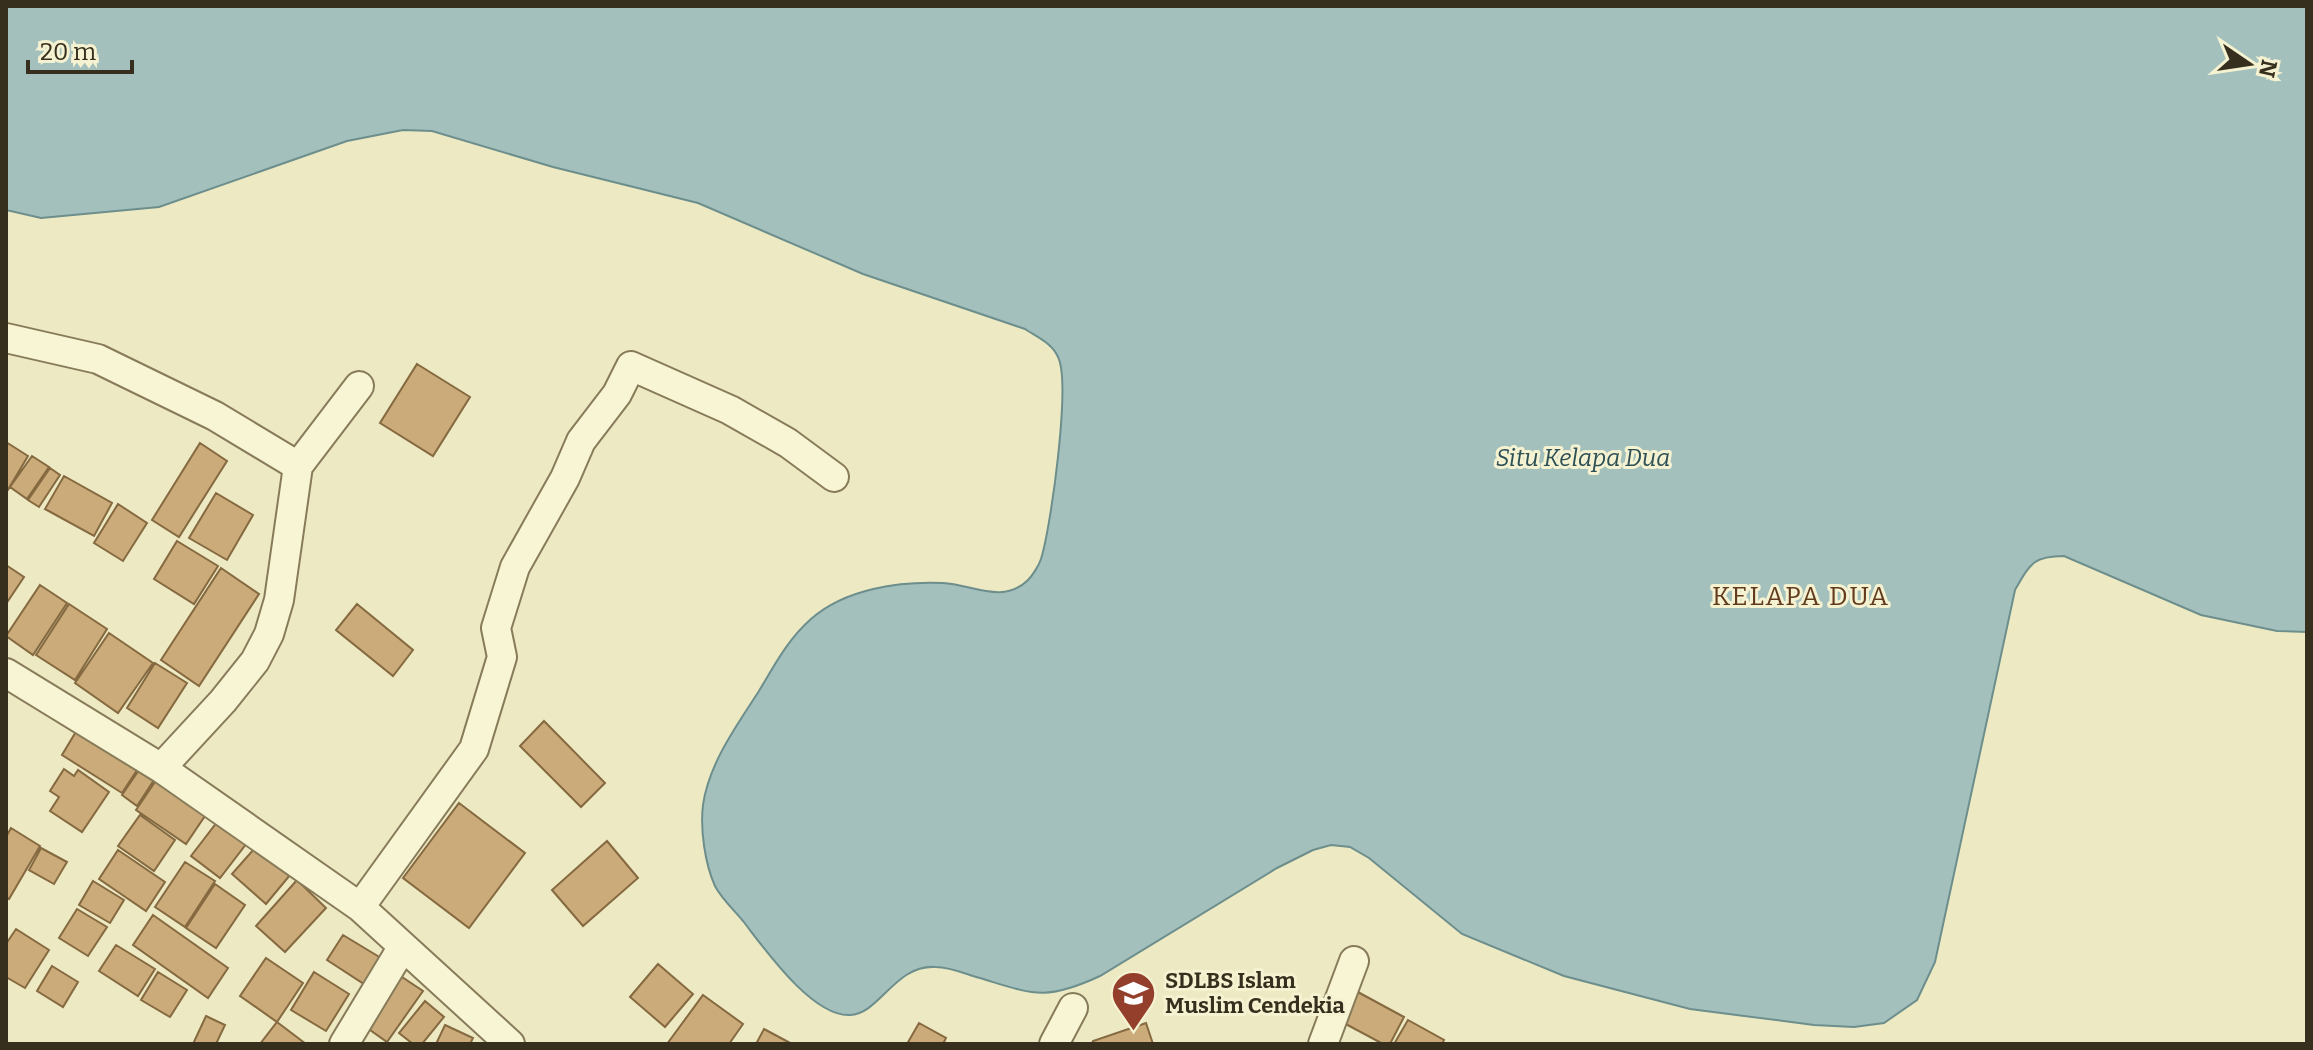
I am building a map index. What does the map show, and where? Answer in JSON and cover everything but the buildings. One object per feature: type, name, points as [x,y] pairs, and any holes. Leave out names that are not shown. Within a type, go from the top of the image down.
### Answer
[{"type":"street","points":[[6,338],[98,359],[215,416],[298,466]]},
{"type":"street","points":[[360,907],[474,749],[502,657],[496,628],[515,567],[565,478],[581,441],[617,394],[631,366],[730,410],[788,443],[834,477]]},
{"type":"street","points":[[161,768],[223,701],[255,661],[269,634],[279,600],[298,466],[359,386]]},
{"type":"street","points":[[6,673],[161,768],[360,907],[503,1042]]},
{"type":"street","points":[[344,1044],[402,948]]},
{"type":"street","points":[[1323,1044],[1354,961]]},
{"type":"street","points":[[1054,1044],[1073,1008]]},
{"type":"water","name":"Situ Kelapa Dua","points":[[6,6],[2307,6],[2307,632],[2277,631],[2201,615],[2064,556],[2034,563],[2015,590],[1935,962],[1917,1000],[1884,1023],[1854,1027],[1814,1025],[1690,1009],[1564,976],[1462,934],[1369,858],[1350,847],[1331,845],[1313,850],[1277,868],[1100,976],[1064,990],[1023,991],[950,969],[922,968],[909,973],[861,1013],[835,1013],[820,1005],[790,979],[718,890],[708,867],[703,835],[706,789],[725,745],[782,653],[795,635],[825,609],[856,594],[891,586],[943,583],[998,592],[1018,587],[1032,575],[1045,542],[1061,424],[1061,372],[1058,357],[1052,348],[1025,329],[863,274],[698,203],[553,167],[432,131],[403,130],[347,141],[159,207],[41,218],[6,210]]},
{"type":"place","name":"SDLBS Islam Muslim Cendekia","points":[[1134,1032]]},
{"type":"district","name":"KELAPA DUA","points":[[1801,596]]}]
